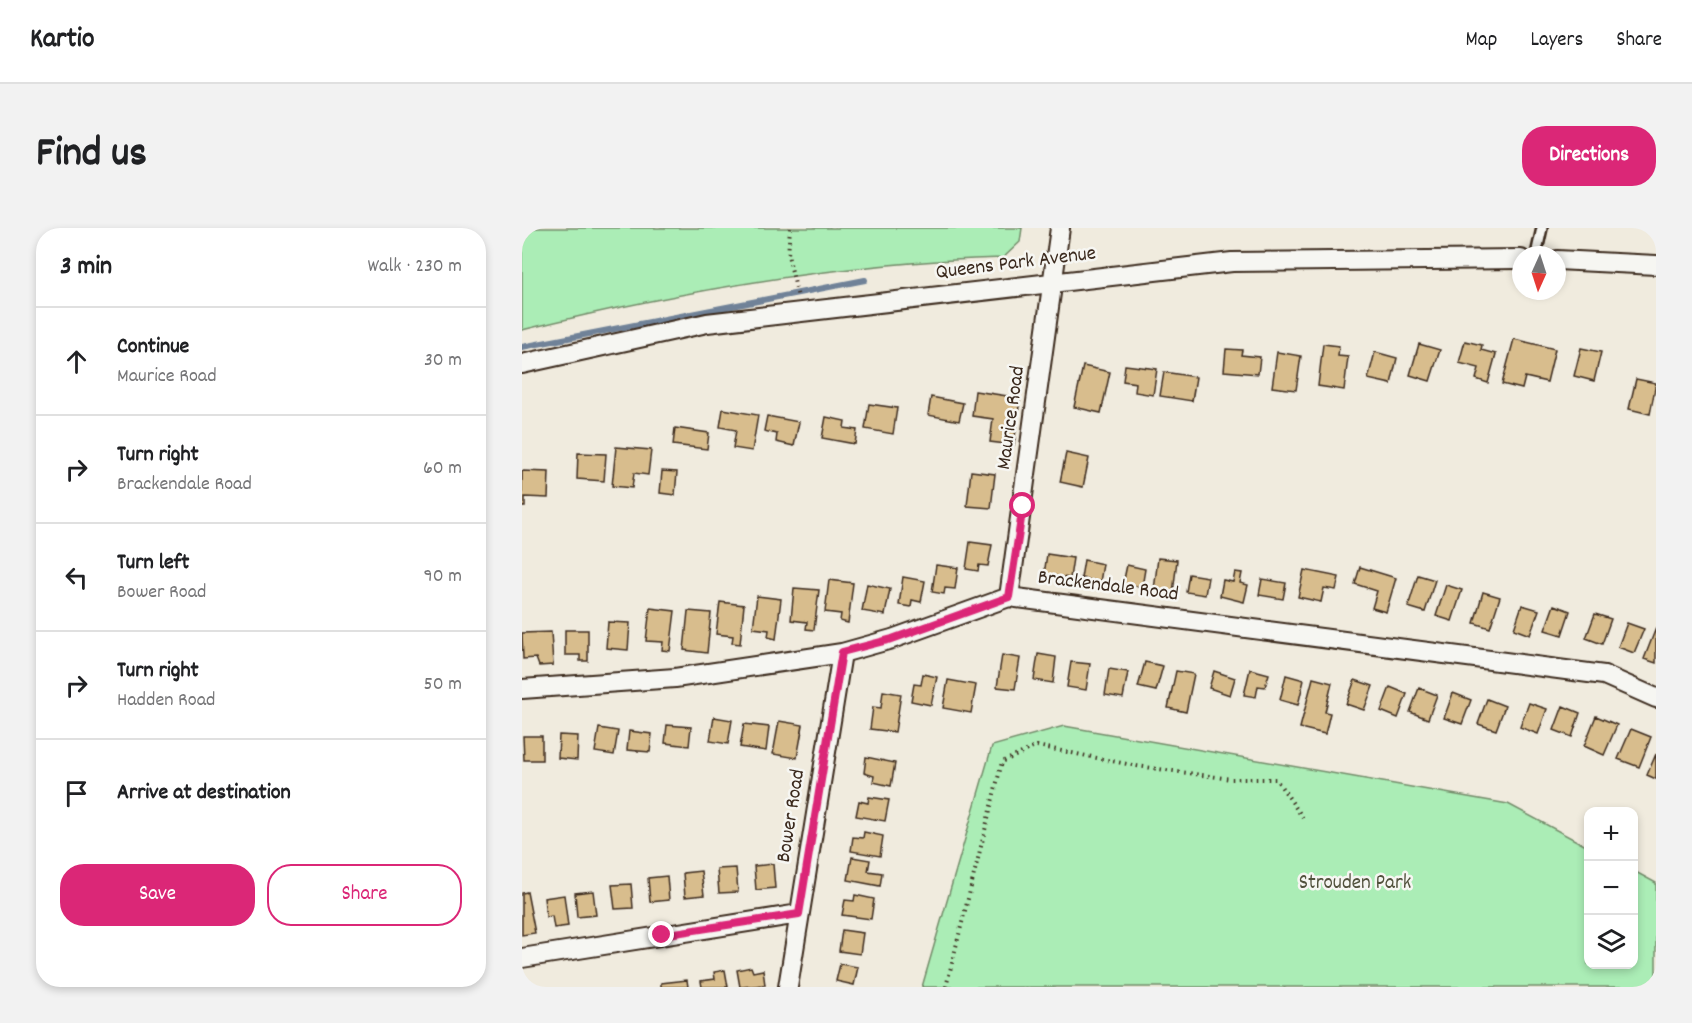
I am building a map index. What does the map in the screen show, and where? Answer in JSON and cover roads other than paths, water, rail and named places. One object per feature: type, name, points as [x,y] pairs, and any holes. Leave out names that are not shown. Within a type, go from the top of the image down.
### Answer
[{"type":"street","name":"Maurice Road","points":[[1009,597],[1060,228]]},
{"type":"street","name":"Queens Park Avenue","points":[[522,364],[707,324],[1054,281],[1232,262],[1512,259]]},
{"type":"street","points":[[1566,260],[1656,265]]},
{"type":"street","name":"Brackendale Road","points":[[522,689],[675,678],[842,652],[892,639],[1009,597],[1604,675],[1656,698]]},
{"type":"street","name":"Bower Road","points":[[788,987],[842,652]]},
{"type":"street","points":[[522,958],[799,914]]},
{"type":"lane","points":[[1538,246],[1542,228]]},
{"type":"waterway","points":[[522,347],[865,280]]},
{"type":"park label","name":"Strouden Park","points":[[1355,884]]}]
